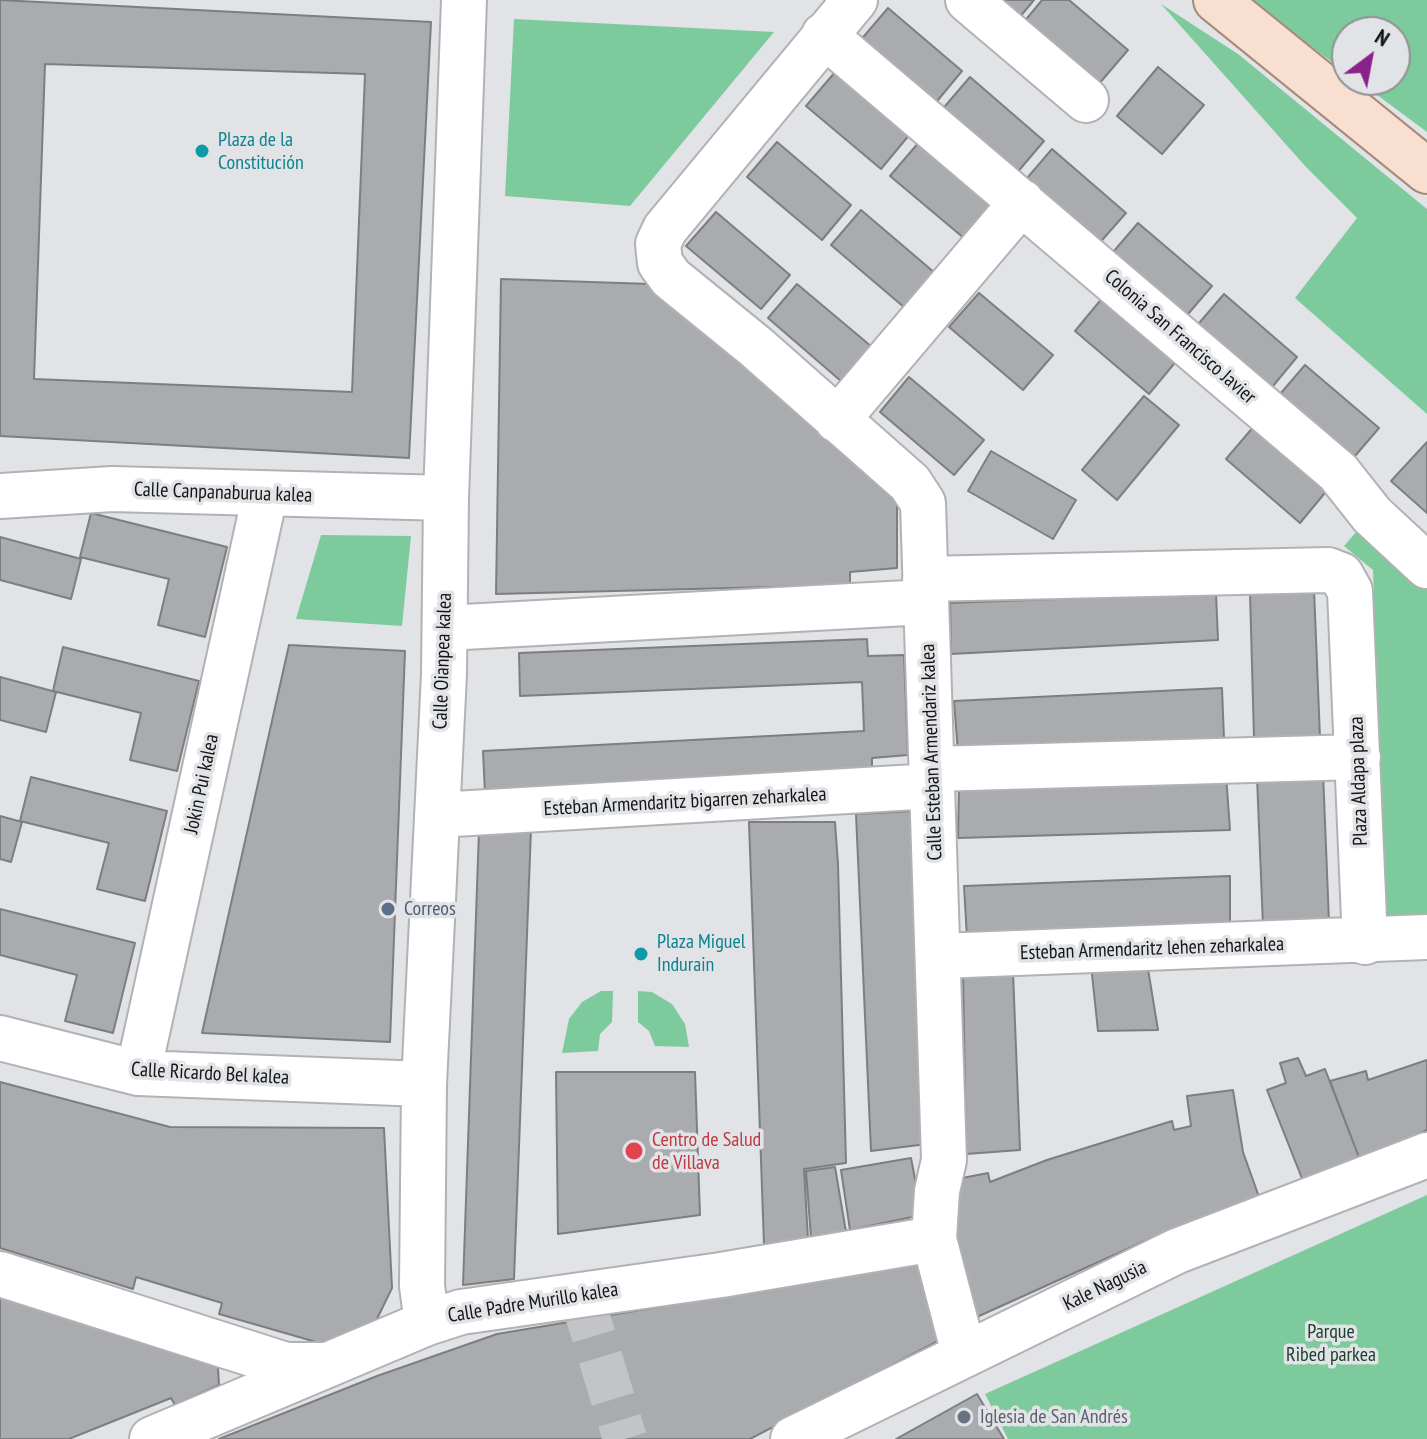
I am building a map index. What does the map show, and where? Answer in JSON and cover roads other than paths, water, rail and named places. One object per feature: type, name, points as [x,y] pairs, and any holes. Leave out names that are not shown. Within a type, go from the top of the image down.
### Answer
[{"type":"main road","points":[[1216,0],[1427,171]]},
{"type":"street","name":"Calle Oianpea kalea","points":[[427,1323],[422,1286],[424,1084],[445,628],[446,498],[464,0]]},
{"type":"street","points":[[824,35],[854,0]]},
{"type":"street","points":[[968,0],[1086,100]]},
{"type":"street","name":"Colonia San Francisco Javier","points":[[824,35],[1338,472],[1372,515],[1427,566]]},
{"type":"street","name":"Calle Esteban Armendariz kalea","points":[[824,35],[665,229],[658,244],[660,263],[671,278],[910,483],[923,503],[940,956],[944,1160],[937,1191],[934,1239],[964,1354]]},
{"type":"street","points":[[837,420],[1022,202]]},
{"type":"street","name":"Calle Canpanaburua kalea","points":[[0,496],[112,489],[446,498]]},
{"type":"street","name":"Jokin Pui kalea","points":[[138,1073],[265,495]]},
{"type":"street","name":"Plaza Aldapa plaza","points":[[926,591],[1328,570],[1341,575],[1350,591],[1365,942]]},
{"type":"street","points":[[445,628],[926,591]]},
{"type":"street","name":"Esteban Armendaritz bigarren zeharkalea","points":[[437,815],[933,778],[1358,757]]},
{"type":"street","points":[[1365,942],[1427,937]]},
{"type":"street","name":"Esteban Armendaritz lehen zeharkalea","points":[[940,956],[1365,942]]},
{"type":"street","name":"Calle Ricardo Bel kalea","points":[[0,1038],[138,1073],[424,1084]]},
{"type":"street","name":"Kale Nagusia","points":[[793,1439],[1177,1251],[1427,1155]]},
{"type":"street","name":"Calle Padre Murillo kalea","points":[[152,1439],[427,1323],[461,1312],[721,1275],[934,1239]]},
{"type":"street","points":[[0,1274],[286,1365],[332,1365]]},
{"type":"tunnel","points":[[581,1294],[625,1439]]},
{"type":"place","name":"Plaza de la Constitución","points":[[202,151]]},
{"type":"place","name":"Correos","points":[[388,909]]},
{"type":"place","name":"Plaza Miguel Indurain","points":[[641,954]]},
{"type":"place","name":"Centro de Salud de Villava","points":[[634,1151]]},
{"type":"place","name":"Iglesia de San Andrés","points":[[964,1417]]},
{"type":"park label","name":"Parque Ribed parkea","points":[[1331,1344]]}]
